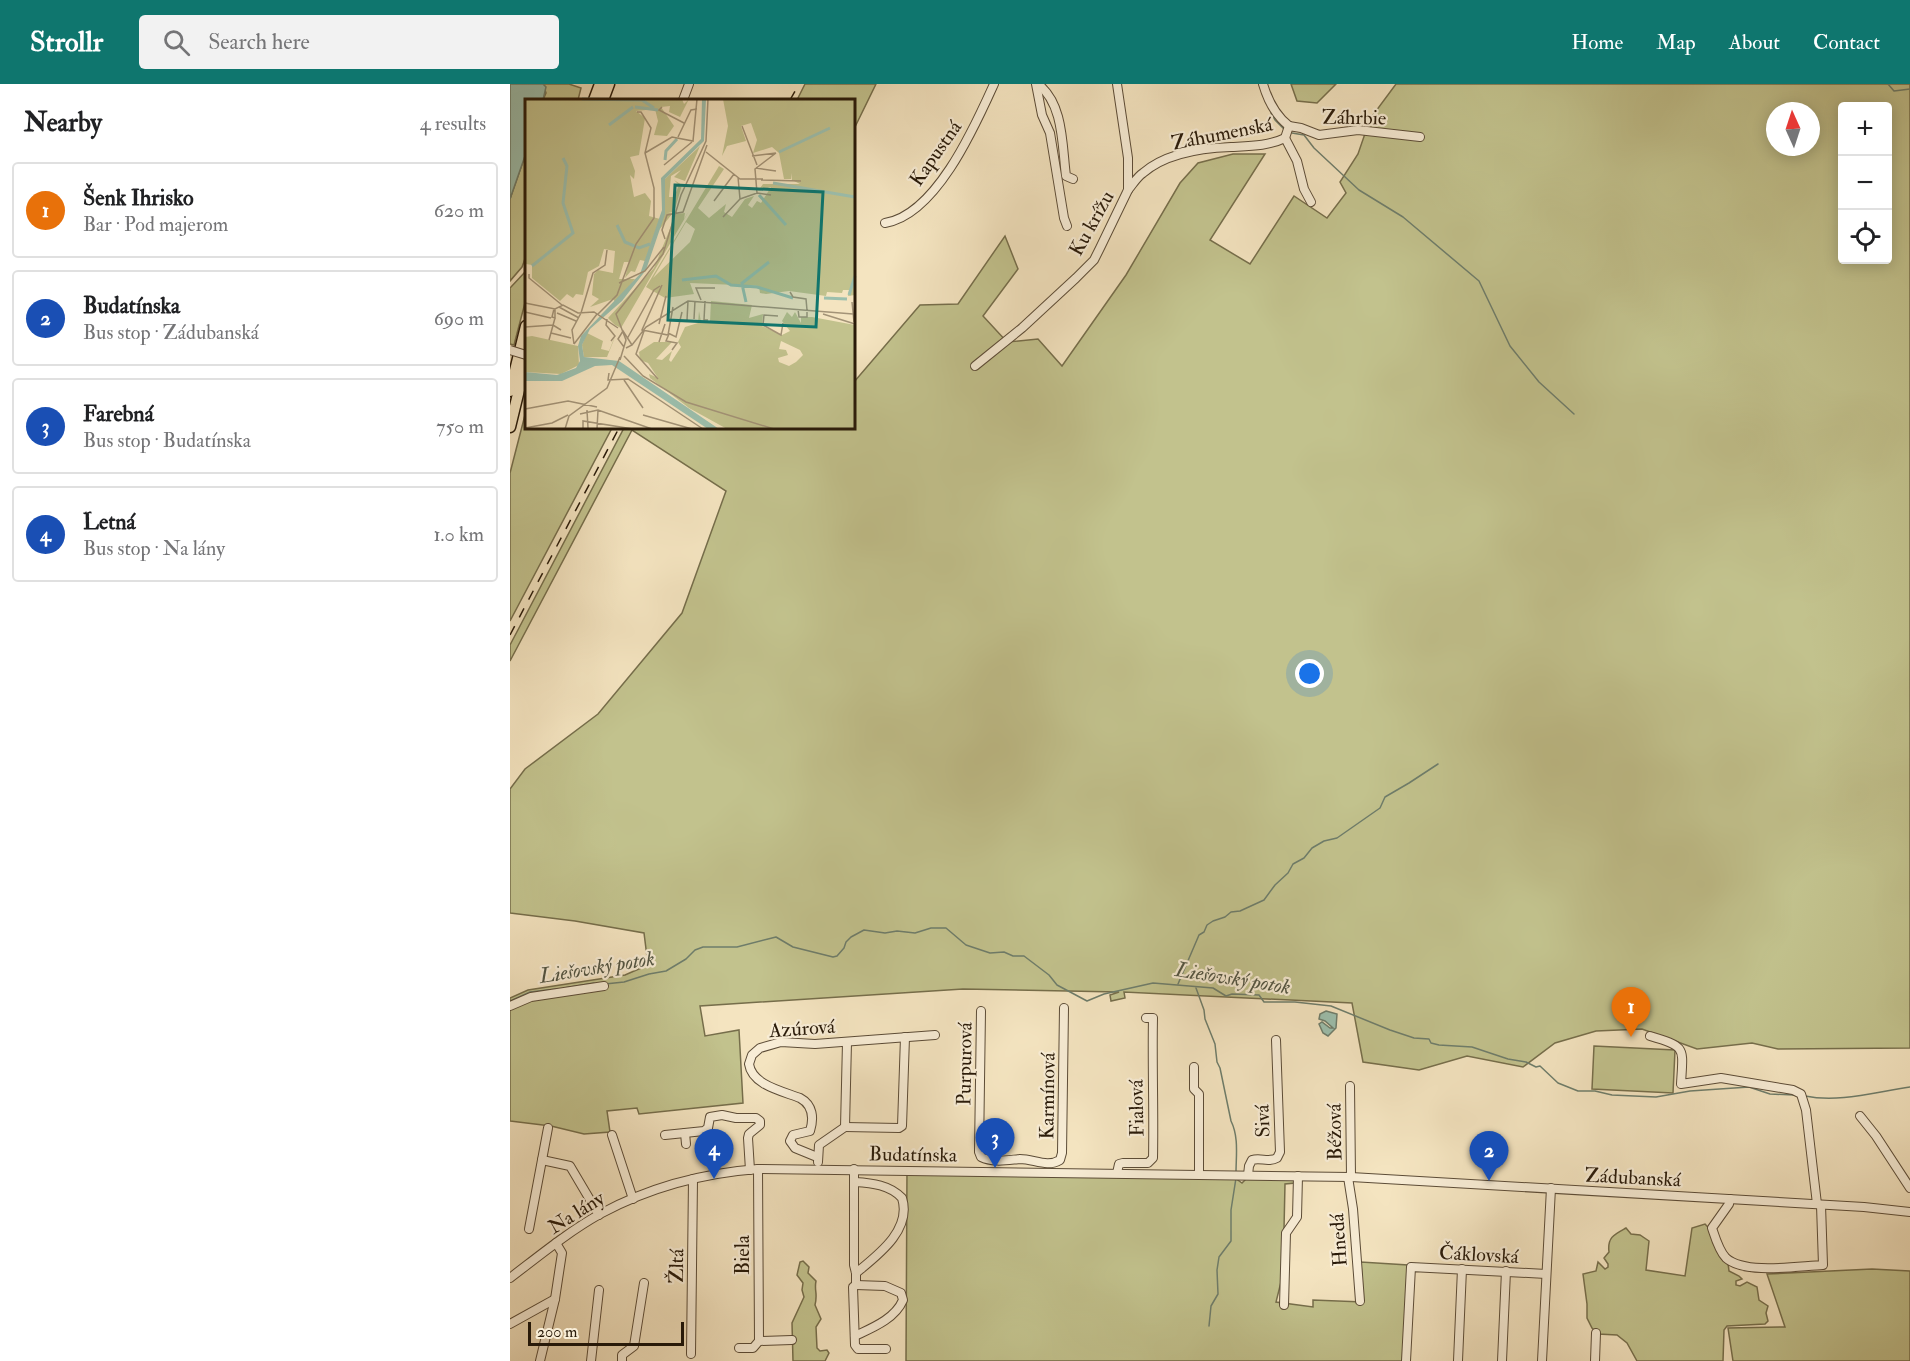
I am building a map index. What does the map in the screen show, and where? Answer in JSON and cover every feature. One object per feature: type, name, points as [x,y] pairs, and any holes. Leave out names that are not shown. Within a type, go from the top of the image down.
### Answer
[{"type":"main road","points":[[594,99],[600,84]]},
{"type":"main road","points":[[603,99],[609,84]]},
{"type":"main road","points":[[510,391],[525,331]]},
{"type":"main road","points":[[510,427],[525,366]]},
{"type":"street","points":[[683,99],[689,84]]},
{"type":"street","name":"Kapustná","points":[[885,223],[894,222],[904,216],[936,187],[962,151],[994,84]]},
{"type":"street","points":[[1037,84],[1048,94],[1055,108],[1066,176],[1073,179]]},
{"type":"street","points":[[1037,84],[1042,115],[1050,133],[1067,226]]},
{"type":"street","name":"Ku krížu","points":[[975,366],[1023,328],[1094,260],[1128,190],[1128,158],[1117,84]]},
{"type":"street","points":[[1263,84],[1268,99],[1288,126]]},
{"type":"street","name":"Záhumenská","points":[[1128,190],[1143,172],[1177,155],[1220,147],[1251,146],[1278,141],[1285,138],[1288,126]]},
{"type":"street","name":"Záhrbie","points":[[1288,126],[1319,135],[1358,130],[1420,137]]},
{"type":"street","points":[[1285,138],[1297,161],[1304,189],[1311,202]]},
{"type":"street","points":[[510,350],[525,355]]},
{"type":"street","points":[[510,1006],[531,997],[604,986]]},
{"type":"street","name":"Karmínová","points":[[1011,1161],[1020,1159],[1055,1163],[1060,1160],[1064,1008]]},
{"type":"street","name":"Purpurová","points":[[981,1011],[979,1152],[981,1157],[986,1159],[1011,1161]]},
{"type":"street","name":"Fialová","points":[[1117,1173],[1119,1164],[1148,1163],[1153,1158],[1154,1107],[1151,1092],[1153,1018],[1146,1018]]},
{"type":"street","points":[[845,1127],[847,1042],[935,1035]]},
{"type":"street","points":[[1650,1036],[1676,1044],[1683,1053],[1681,1084],[1721,1078],[1793,1090],[1802,1096],[1819,1204],[1823,1265],[1746,1267],[1726,1257],[1712,1228],[1730,1199]]},
{"type":"street","points":[[819,1169],[817,1157],[819,1145],[845,1127],[899,1128],[902,1126],[905,1037]]},
{"type":"street","name":"Sivá","points":[[1240,1175],[1252,1160],[1259,1158],[1272,1160],[1277,1158],[1280,1152],[1276,1040]]},
{"type":"street","name":"Azúrová","points":[[817,1157],[795,1148],[790,1141],[793,1135],[807,1133],[811,1128],[809,1104],[759,1081],[750,1071],[750,1060],[760,1048],[781,1042],[815,1044],[847,1042]]},
{"type":"street","points":[[1194,1067],[1194,1089],[1202,1094],[1199,1174]]},
{"type":"street","name":"Béžová","points":[[1350,1086],[1351,1177]]},
{"type":"street","name":"Biela","points":[[686,1133],[704,1131],[708,1128],[709,1119],[712,1116],[756,1118],[760,1121],[760,1125],[749,1134],[748,1138],[754,1170],[759,1341]]},
{"type":"street","points":[[1860,1116],[1910,1188]]},
{"type":"street","points":[[529,1229],[548,1128]]},
{"type":"street","points":[[665,1135],[686,1133],[686,1144]]},
{"type":"street","name":"Na lány","points":[[612,1135],[633,1199]]},
{"type":"street","points":[[542,1160],[570,1166],[599,1215]]},
{"type":"street","points":[[1011,1161],[1011,1172]]},
{"type":"street","points":[[854,1169],[855,1345],[858,1349],[886,1349]]},
{"type":"street","name":"Budatínska","points":[[754,1170],[854,1169],[1351,1177]]},
{"type":"street","name":"Na lány","points":[[510,1278],[556,1243],[599,1215],[633,1199],[693,1179],[754,1170]]},
{"type":"street","points":[[1284,1305],[1286,1233],[1297,1217],[1298,1176]]},
{"type":"street","name":"Zádubanská","points":[[1351,1177],[1819,1204],[1910,1212]]},
{"type":"street","name":"Hnedá","points":[[1351,1177],[1360,1301]]},
{"type":"street","name":"Žltá","points":[[691,1354],[693,1179]]},
{"type":"street","points":[[855,1182],[877,1185],[897,1193],[903,1202],[902,1221],[887,1245],[856,1273]]},
{"type":"street","points":[[1542,1361],[1551,1188]]},
{"type":"street","points":[[540,1361],[555,1299],[562,1253],[556,1243]]},
{"type":"street","name":"Čáklovská","points":[[1406,1361],[1411,1267],[1546,1274]]},
{"type":"street","points":[[1458,1361],[1462,1269]]},
{"type":"street","points":[[1502,1361],[1506,1271]]},
{"type":"street","points":[[622,1361],[622,1355],[634,1346],[644,1282]]},
{"type":"street","points":[[855,1336],[886,1320],[899,1308],[903,1300],[897,1289],[885,1286],[856,1285]]},
{"type":"street","points":[[591,1361],[599,1290]]},
{"type":"street","points":[[510,1324],[555,1299]]},
{"type":"street","points":[[1595,1361],[1596,1332]]},
{"type":"street","points":[[740,1348],[753,1348],[759,1341],[792,1340]]},
{"type":"green space","points":[[543,84],[569,84],[581,88],[578,99],[543,99],[546,93]]},
{"type":"green space","points":[[805,84],[876,84],[855,127],[855,99],[798,99]]},
{"type":"green space","points":[[1291,84],[1336,84],[1317,103],[1297,101]]},
{"type":"green space","points":[[1396,84],[1910,84],[1910,1048],[1778,1049],[1752,1043],[1697,1049],[1642,1029],[1596,1031],[1555,1043],[1523,1067],[1467,1056],[1419,1070],[1363,1062],[1352,1003],[1124,992],[1125,998],[1111,1001],[1110,995],[1119,992],[963,989],[700,1006],[705,1036],[739,1030],[743,1103],[639,1114],[637,1108],[607,1111],[610,1132],[584,1134],[551,1126],[510,1121],[510,998],[528,990],[625,975],[648,965],[644,933],[510,913],[510,789],[525,769],[598,714],[682,613],[726,491],[632,430],[510,661],[510,645],[623,429],[855,429],[855,381],[920,305],[958,304],[1005,236],[1018,269],[983,316],[1007,342],[1038,339],[1062,366],[1126,275],[1180,183],[1198,163],[1233,154],[1265,154],[1210,240],[1250,264],[1294,196],[1327,218],[1346,193],[1340,182],[1358,154],[1370,119]]},
{"type":"green space","points":[[525,156],[525,259],[522,267],[510,281],[510,199]]},
{"type":"green space","points":[[525,272],[525,303],[514,345],[510,344],[510,288]]},
{"type":"green space","points":[[525,415],[525,429],[611,429],[510,621],[510,473]]},
{"type":"green space","points":[[1594,1046],[1675,1050],[1673,1093],[1592,1089]]},
{"type":"green space","points":[[907,1167],[1235,1178],[1242,1183],[1247,1178],[1294,1180],[1295,1183],[1285,1184],[1283,1274],[1276,1302],[1313,1307],[1313,1300],[1363,1302],[1361,1262],[1408,1265],[1404,1361],[906,1361]]},
{"type":"green space","points":[[1705,1224],[1721,1246],[1727,1258],[1729,1271],[1742,1279],[1736,1281],[1736,1285],[1740,1286],[1747,1282],[1757,1287],[1759,1300],[1768,1306],[1766,1313],[1768,1321],[1765,1324],[1727,1326],[1724,1330],[1723,1361],[1637,1361],[1627,1343],[1617,1335],[1598,1334],[1592,1328],[1587,1318],[1583,1274],[1596,1271],[1598,1262],[1605,1269],[1608,1267],[1604,1258],[1609,1252],[1609,1243],[1618,1232],[1626,1228],[1631,1234],[1640,1235],[1649,1241],[1646,1270],[1685,1276],[1692,1228]]},
{"type":"green space","points":[[803,1261],[809,1267],[808,1273],[816,1281],[815,1305],[821,1319],[816,1327],[817,1348],[820,1351],[827,1350],[829,1353],[825,1361],[793,1361],[792,1323],[804,1297],[803,1283],[797,1275],[800,1262]]},
{"type":"green space","points":[[1872,1269],[1910,1271],[1910,1361],[1733,1361],[1728,1328],[1785,1327],[1767,1274]]},
{"type":"shaded area","points":[[510,84],[543,84],[546,87],[543,99],[525,99],[525,156],[510,199]]},
{"type":"shaded area","points":[[1326,1011],[1337,1014],[1336,1028],[1328,1036],[1323,1033],[1319,1024],[1322,1022],[1333,1028],[1319,1019],[1320,1014]]},
{"type":"waterway","points":[[1888,84],[1894,91],[1910,89]]},
{"type":"waterway","points":[[1271,113],[1285,130]]},
{"type":"waterway","points":[[1292,133],[1304,135],[1314,148],[1359,190],[1403,217],[1479,281],[1510,346],[1539,382],[1574,414]]},
{"type":"waterway","points":[[1178,984],[1199,935],[1204,932],[1207,925],[1231,912],[1240,911],[1264,900],[1293,864],[1304,858],[1312,848],[1324,841],[1337,838],[1380,808],[1385,797],[1438,764]]},
{"type":"waterway","name":"Liešovský potok","points":[[605,984],[624,982],[666,971],[686,959],[695,950],[703,947],[737,947],[776,937],[793,947],[833,957],[837,956],[851,937],[864,930],[915,933],[931,928],[946,928],[966,945],[990,953],[1004,952],[1013,956],[1024,956],[1049,975],[1057,985],[1087,1001],[1104,994],[1153,983],[1213,988],[1226,996],[1232,994],[1259,995],[1264,1002],[1295,1002],[1331,1006],[1390,1030],[1414,1038],[1429,1039],[1431,1043],[1472,1047],[1536,1067],[1540,1066],[1558,1083],[1578,1091],[1656,1097],[1690,1091],[1749,1087],[1770,1094],[1794,1095]]},
{"type":"waterway","name":"Liešovský potok","points":[[564,988],[594,983]]},
{"type":"waterway","points":[[1196,988],[1215,1044],[1217,1062],[1235,1133],[1236,1173]]},
{"type":"waterway","name":"Liešovský potok","points":[[510,1001],[530,992],[556,989]]},
{"type":"waterway","name":"Liešovský potok","points":[[1805,1096],[1844,1098],[1910,1087]]},
{"type":"waterway","points":[[1209,1326],[1211,1306],[1218,1294],[1219,1257],[1231,1241],[1231,1210],[1236,1178]]},
{"type":"railway","points":[[791,99],[799,84]]},
{"type":"railway","points":[[510,635],[618,429]]},
{"type":"place","name":"Šenk Ihrisko","points":[[1631,1037]]},
{"type":"place","name":"Farebná","points":[[995,1168]]},
{"type":"place","name":"Letná","points":[[714,1179]]},
{"type":"place","name":"Budatínska","points":[[1489,1181]]}]
